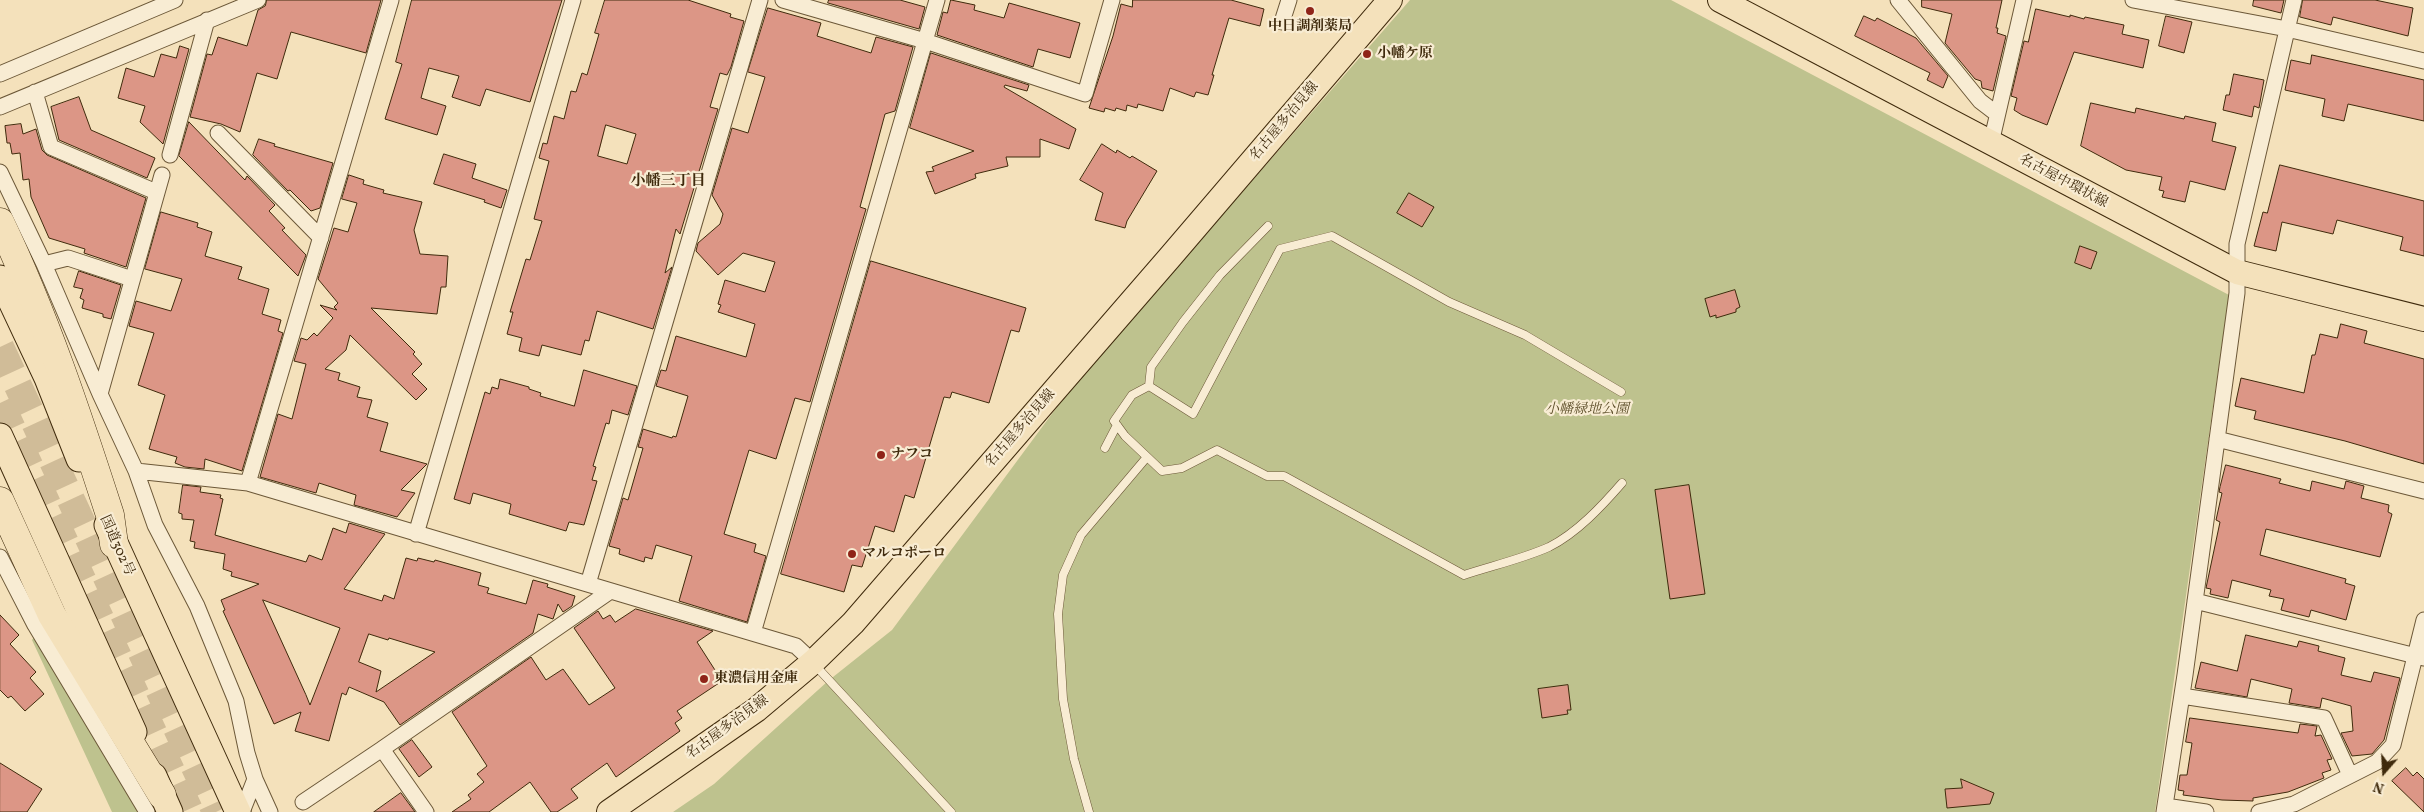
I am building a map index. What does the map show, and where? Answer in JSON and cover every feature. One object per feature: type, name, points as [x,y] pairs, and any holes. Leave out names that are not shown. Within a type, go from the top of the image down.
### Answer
[{"type":"highway","points":[[0,222],[35,298],[53,345],[110,515],[114,544]]},
{"type":"highway","name":"国道302号","points":[[0,278],[47,378],[114,544],[240,812]]},
{"type":"highway","points":[[0,436],[160,806]]},
{"type":"highway","points":[[0,501],[52,615],[160,806]]},
{"type":"main road","name":"名古屋多治見線","points":[[609,812],[756,710],[812,662],[860,615],[1390,0]]},
{"type":"main road","name":"名古屋中環状線","points":[[1720,0],[2236,272],[2424,319]]},
{"type":"street","points":[[0,74],[39,55],[175,0]]},
{"type":"street","points":[[0,107],[258,0]]},
{"type":"street","points":[[248,483],[391,0]]},
{"type":"street","points":[[416,534],[572,0]]},
{"type":"street","points":[[588,584],[760,0]]},
{"type":"street","points":[[783,0],[925,41],[1085,94],[1112,0]]},
{"type":"street","points":[[752,633],[937,0]]},
{"type":"street","points":[[1282,22],[1289,0]]},
{"type":"street","points":[[1898,0],[1980,101],[1997,114]]},
{"type":"street","points":[[1990,143],[2024,0]]},
{"type":"street","points":[[2133,0],[2287,30],[2424,61]]},
{"type":"street","points":[[2206,812],[2165,809],[2237,293],[2237,244],[2294,0]]},
{"type":"street","points":[[170,155],[207,20]]},
{"type":"street","points":[[34,92],[51,147],[156,192]]},
{"type":"street","points":[[218,133],[321,238]]},
{"type":"street","points":[[0,172],[44,264],[100,394],[136,470],[155,525],[198,606],[236,701],[254,779],[270,812]]},
{"type":"street","points":[[100,394],[162,175]]},
{"type":"street","points":[[44,264],[68,258],[132,279]]},
{"type":"street","points":[[2217,439],[2424,491]]},
{"type":"street","points":[[136,470],[248,483],[588,584],[609,592],[796,646],[812,662]]},
{"type":"street","points":[[0,557],[35,625],[86,708],[160,806]]},
{"type":"street","points":[[303,802],[609,592]]},
{"type":"street","points":[[2195,601],[2419,657]]},
{"type":"street","points":[[2259,812],[2294,804],[2350,776],[2377,762],[2393,745],[2419,657],[2424,620]]},
{"type":"street","points":[[2182,696],[2324,718],[2350,776]]},
{"type":"street","points":[[382,749],[426,812]]},
{"type":"street","points":[[240,812],[254,779]]},
{"type":"lane","points":[[1149,386],[1151,368],[1183,322],[1220,276],[1268,226]]},
{"type":"lane","points":[[1149,386],[1193,414],[1280,249],[1332,236],[1449,302],[1525,335],[1621,392]]},
{"type":"lane","points":[[1149,386],[1132,395],[1114,421],[1162,471],[1182,468],[1217,450],[1267,476],[1284,476],[1464,575],[1549,546],[1576,528],[1603,504],[1622,483]]},
{"type":"lane","points":[[1105,448],[1118,425]]},
{"type":"lane","points":[[1089,812],[1074,759],[1063,699],[1058,614],[1063,575],[1081,534],[1147,457]]},
{"type":"lane","points":[[812,662],[952,812]]},
{"type":"green space","name":"小幡緑地公園","points":[[1410,0],[1671,0],[2229,295],[2155,812],[673,812],[714,784],[828,681],[892,630],[1071,388]]},
{"type":"green space","points":[[34,637],[133,800],[138,812],[112,812],[32,640]]},
{"type":"building","points":[[267,0],[381,0],[366,53],[291,32],[277,79],[257,73],[240,132],[221,124],[190,117],[207,54],[212,55],[218,37],[247,46],[258,10],[265,6]]},
{"type":"building","points":[[412,0],[562,0],[530,102],[486,89],[480,106],[452,97],[459,76],[429,68],[421,98],[446,106],[437,135],[385,119],[402,64],[396,62]]},
{"type":"building","points":[[605,0],[688,0],[731,14],[730,17],[744,21],[731,67],[727,75],[720,73],[710,107],[718,109],[680,234],[676,229],[665,273],[672,267],[653,329],[597,311],[589,341],[585,340],[581,355],[542,345],[539,356],[519,351],[522,338],[507,334],[513,312],[510,312],[526,259],[530,260],[542,221],[534,219],[549,161],[539,158],[543,143],[547,144],[554,116],[564,119],[571,91],[576,92],[582,73],[587,75],[599,34],[595,33]],"holes":[[[606,125],[636,134],[627,164],[598,156]]]},
{"type":"building","points":[[829,0],[900,0],[925,7],[919,29],[828,3]]},
{"type":"building","points":[[951,0],[975,5],[974,10],[1004,18],[1009,3],[1080,23],[1070,58],[1038,49],[1033,67],[937,35],[943,12],[947,13]]},
{"type":"building","points":[[1133,0],[1231,0],[1264,9],[1260,26],[1229,18],[1208,95],[1196,92],[1194,97],[1170,88],[1163,111],[1138,104],[1137,108],[1127,105],[1126,111],[1116,108],[1115,111],[1105,108],[1104,112],[1089,108],[1113,36],[1121,4],[1132,7]]},
{"type":"building","points":[[1922,0],[2002,0],[1996,28],[1998,28],[1997,33],[2006,36],[1993,91],[1982,88],[1981,81],[1975,79],[1945,43],[1952,14],[1922,7]]},
{"type":"building","points":[[2254,0],[2284,0],[2281,13],[2253,6]]},
{"type":"building","points":[[2303,0],[2375,0],[2413,8],[2408,36],[2333,17],[2331,25],[2300,17]]},
{"type":"building","points":[[768,8],[821,23],[817,36],[871,53],[876,37],[913,47],[895,111],[885,114],[860,207],[866,209],[810,402],[795,398],[776,459],[749,450],[724,534],[756,544],[754,552],[766,556],[747,622],[679,601],[692,556],[656,545],[652,559],[645,557],[644,562],[619,554],[620,549],[609,546],[623,498],[628,500],[643,448],[638,447],[643,429],[672,438],[673,436],[676,437],[688,396],[656,386],[661,370],[666,371],[676,336],[746,357],[755,324],[718,312],[721,305],[718,304],[725,280],[765,292],[775,262],[743,253],[718,275],[696,251],[698,243],[720,224],[723,214],[712,195],[732,128],[748,133],[765,77],[748,72]]},
{"type":"building","points":[[2036,9],[2070,17],[2070,15],[2084,19],[2085,17],[2124,25],[2122,34],[2149,40],[2143,68],[2074,52],[2047,125],[2022,115],[2014,110],[2017,98],[2011,96],[2024,41],[2028,42]]},
{"type":"building","points":[[1864,16],[1875,21],[1877,18],[1916,38],[1948,76],[1943,88],[1927,80],[1930,73],[1855,36]]},
{"type":"building","points":[[2166,16],[2192,22],[2184,53],[2159,46]]},
{"type":"building","points":[[180,46],[189,49],[163,144],[140,122],[145,106],[118,98],[126,68],[154,77],[161,54],[176,58]]},
{"type":"building","points":[[931,53],[1029,85],[1027,91],[1005,85],[1004,87],[1076,129],[1069,149],[1040,139],[1040,157],[1006,157],[1008,166],[975,174],[976,178],[935,194],[926,172],[934,171],[932,167],[974,151],[910,128]]},
{"type":"building","points":[[2312,55],[2424,80],[2424,121],[2348,104],[2344,121],[2322,116],[2325,99],[2285,90],[2291,60],[2310,64]]},
{"type":"building","points":[[2234,74],[2264,80],[2259,108],[2254,106],[2252,117],[2223,110],[2226,95],[2229,95]]},
{"type":"building","points":[[79,97],[91,130],[155,158],[147,178],[59,140],[51,107]]},
{"type":"building","points":[[2091,103],[2135,113],[2136,108],[2184,119],[2185,116],[2216,123],[2212,141],[2236,147],[2225,190],[2190,181],[2185,202],[2162,197],[2164,191],[2159,190],[2162,177],[2126,170],[2081,146]]},
{"type":"building","points":[[189,122],[245,180],[247,176],[275,205],[269,211],[285,228],[282,230],[306,255],[298,276],[179,156]]},
{"type":"building","points":[[21,124],[23,134],[36,129],[42,150],[47,155],[146,198],[126,267],[84,253],[85,249],[49,238],[31,197],[29,179],[23,180],[20,153],[12,154],[10,143],[7,143],[5,126]]},
{"type":"building","points":[[259,139],[275,144],[274,146],[333,163],[320,208],[311,211],[290,190],[288,191],[253,155]]},
{"type":"building","points":[[1102,144],[1116,153],[1117,150],[1130,158],[1132,156],[1157,171],[1127,221],[1125,228],[1095,220],[1103,193],[1080,180]]},
{"type":"building","points":[[444,154],[476,164],[472,178],[507,190],[501,208],[484,202],[485,200],[434,184]]},
{"type":"building","points":[[2280,165],[2424,201],[2424,256],[2400,250],[2403,237],[2337,220],[2333,234],[2282,222],[2276,251],[2254,246],[2263,212],[2267,213]]},
{"type":"building","points":[[349,175],[364,180],[363,184],[384,190],[383,193],[422,202],[414,230],[420,254],[448,256],[446,287],[441,287],[437,314],[371,308],[415,352],[413,354],[422,364],[412,374],[427,389],[416,400],[350,335],[346,350],[325,369],[340,373],[338,380],[360,387],[357,397],[372,400],[367,417],[388,423],[380,451],[427,464],[401,490],[415,493],[397,517],[354,505],[356,495],[319,483],[316,493],[260,477],[278,414],[292,419],[306,364],[294,361],[301,338],[307,340],[314,333],[317,336],[333,318],[320,305],[337,310],[334,307],[338,303],[318,279],[334,228],[348,232],[357,203],[342,199]]},
{"type":"building","points":[[1409,193],[1434,207],[1422,227],[1397,213]]},
{"type":"building","points":[[161,212],[198,223],[197,227],[212,232],[205,256],[242,267],[238,279],[269,289],[262,314],[281,320],[278,331],[283,333],[242,471],[205,459],[204,469],[185,467],[175,463],[177,457],[149,449],[165,395],[138,385],[154,333],[129,326],[136,301],[171,311],[182,279],[145,269]]},
{"type":"building","points":[[2080,246],[2097,252],[2091,269],[2075,263]]},
{"type":"building","points":[[871,261],[1026,308],[1019,332],[1011,330],[989,403],[952,392],[950,398],[944,397],[914,498],[905,495],[894,532],[875,526],[862,567],[852,565],[844,592],[781,574]]},
{"type":"building","points":[[79,271],[121,285],[111,319],[103,317],[103,314],[82,308],[84,300],[80,298],[83,289],[74,287]]},
{"type":"building","points":[[1735,290],[1740,307],[1736,309],[1736,312],[1716,318],[1716,315],[1710,317],[1705,299]]},
{"type":"building","points":[[2341,324],[2367,331],[2364,343],[2424,359],[2424,464],[2345,441],[2254,419],[2256,411],[2235,406],[2241,378],[2304,393],[2312,355],[2315,355],[2320,334],[2337,338]]},
{"type":"building","points":[[584,370],[637,386],[628,415],[612,410],[609,424],[606,423],[593,466],[596,467],[592,480],[597,481],[584,525],[569,522],[566,531],[509,514],[511,504],[473,493],[470,504],[454,499],[485,392],[490,394],[492,387],[498,389],[500,379],[529,387],[529,389],[541,393],[540,396],[574,406]]},
{"type":"building","points":[[2226,465],[2281,479],[2279,483],[2310,491],[2312,481],[2344,489],[2346,481],[2364,486],[2361,498],[2389,505],[2388,512],[2392,514],[2380,557],[2266,529],[2260,555],[2346,579],[2345,583],[2355,586],[2346,620],[2311,610],[2309,617],[2281,610],[2284,599],[2269,596],[2271,590],[2232,580],[2228,598],[2210,594],[2211,589],[2206,588],[2220,522],[2216,520],[2222,493],[2219,492]]},
{"type":"building","points":[[183,485],[201,487],[200,492],[221,495],[220,498],[223,499],[215,535],[306,562],[309,555],[322,560],[333,528],[346,533],[349,523],[385,534],[344,589],[382,601],[384,595],[394,599],[406,558],[417,561],[418,558],[434,562],[435,560],[481,573],[478,585],[489,588],[487,593],[526,604],[533,580],[548,584],[547,587],[575,596],[572,606],[563,612],[558,604],[553,619],[538,614],[533,633],[400,725],[384,702],[349,687],[346,695],[342,693],[329,741],[295,731],[301,712],[274,724],[223,611],[225,610],[221,600],[259,584],[231,576],[232,572],[223,569],[225,554],[194,548],[195,542],[190,541],[194,520],[182,519],[182,514],[179,513]],"holes":[[[263,600],[340,628],[310,705],[306,695]],[[369,634],[388,640],[389,638],[435,652],[376,692],[381,671],[359,662]]]},
{"type":"building","points":[[1689,485],[1705,594],[1670,599],[1655,490]]},
{"type":"building","points":[[636,609],[713,631],[697,642],[722,681],[677,711],[682,718],[675,723],[680,731],[616,777],[607,763],[571,789],[578,798],[557,812],[551,812],[530,782],[489,812],[452,812],[471,799],[468,795],[484,782],[477,774],[487,766],[452,712],[531,657],[546,680],[563,669],[589,705],[615,688],[574,628],[598,611],[603,619],[610,615],[615,622]]},
{"type":"building","points":[[0,615],[19,635],[10,644],[36,672],[30,678],[44,694],[25,711],[11,696],[8,698],[0,690]]},
{"type":"building","points":[[2246,635],[2297,647],[2299,641],[2319,646],[2318,651],[2345,658],[2341,675],[2371,682],[2374,672],[2400,678],[2384,740],[2372,754],[2352,756],[2341,733],[2353,731],[2351,706],[2322,698],[2320,708],[2289,703],[2292,689],[2251,679],[2247,697],[2195,688],[2201,662],[2237,671]]},
{"type":"building","points":[[1568,685],[1571,710],[1567,710],[1568,714],[1542,718],[1538,689]]},
{"type":"building","points":[[2190,718],[2298,733],[2300,724],[2317,726],[2315,736],[2321,735],[2332,759],[2327,760],[2331,770],[2322,773],[2324,778],[2288,792],[2253,798],[2253,801],[2222,800],[2183,795],[2184,791],[2178,790],[2180,775],[2187,775],[2192,743],[2186,742]]},
{"type":"building","points":[[412,740],[432,767],[419,777],[399,749]]},
{"type":"building","points":[[0,763],[42,789],[27,812],[0,812]]},
{"type":"building","points":[[2406,768],[2413,776],[2417,772],[2424,779],[2424,812],[2392,781]]},
{"type":"building","points":[[1961,779],[1994,793],[1990,804],[1947,808],[1945,789],[1962,788]]},
{"type":"building","points":[[401,793],[415,812],[374,812]]},
{"type":"tunnel","points":[[0,347],[216,812]]},
{"type":"tunnel","points":[[0,403],[190,812]]},
{"type":"place","name":"中日調剤薬局","points":[[1310,11]]},
{"type":"place","name":"小幡ケ原","points":[[1367,54]]},
{"type":"place","name":"ナフコ","points":[[881,455]]},
{"type":"place","name":"マルコポーロ","points":[[852,554]]},
{"type":"place","name":"東濃信用金庫","points":[[704,679]]},
{"type":"district","name":"小幡三丁目","points":[[668,182]]}]
